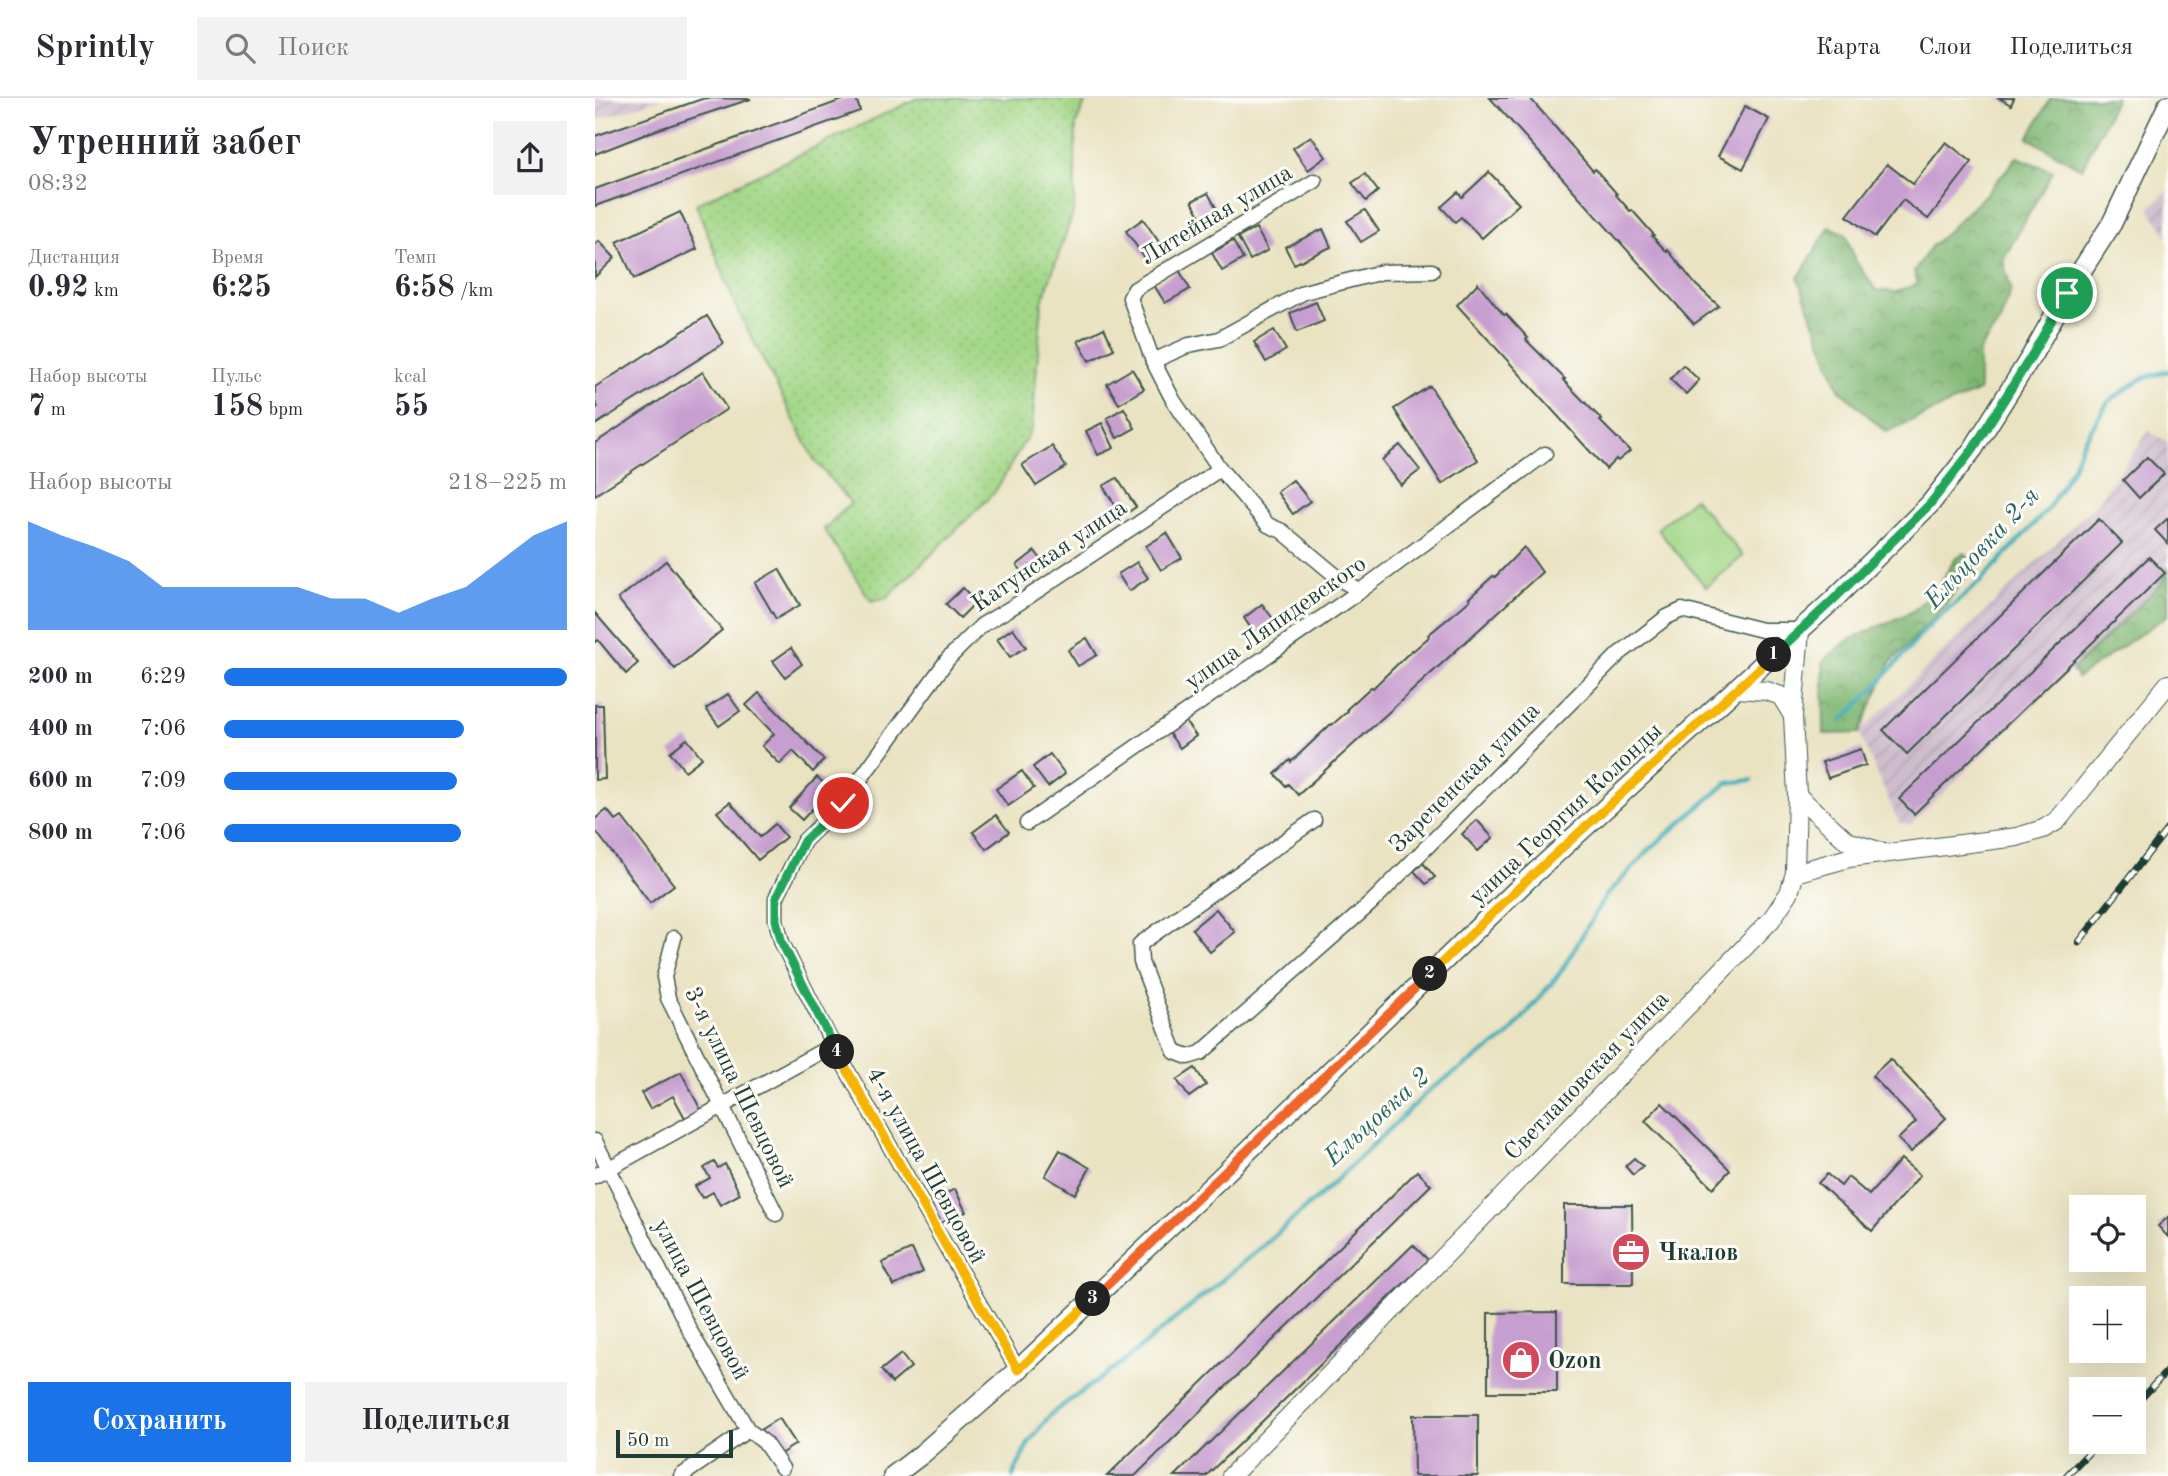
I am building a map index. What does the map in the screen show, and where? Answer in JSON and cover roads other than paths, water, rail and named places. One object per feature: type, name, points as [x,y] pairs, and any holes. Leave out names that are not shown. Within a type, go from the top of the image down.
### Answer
[{"type":"main road","name":"улица Георгия Колонды","points":[[893,1476],[1018,1370],[1527,880],[1800,631],[1930,504],[1973,449],[2112,223],[2168,105]]},
{"type":"street","name":"Литейная улица","points":[[1315,181],[1135,289],[1130,298],[1153,361],[1173,400],[1220,469],[1268,525],[1282,531],[1341,580],[1360,590]]},
{"type":"street","points":[[1153,361],[1189,345],[1219,339],[1304,292],[1382,272],[1432,271]]},
{"type":"street","name":"улица Ляпидевского","points":[[1027,822],[1360,590],[1545,454]]},
{"type":"street","name":"Катунская улица","points":[[782,943],[776,920],[776,898],[804,841],[843,803],[947,659],[982,625],[1220,469]]},
{"type":"street","name":"Зареченская улица","points":[[1314,820],[1140,944],[1141,962],[1175,1052],[1188,1057],[1201,1053],[1370,904],[1619,654],[1667,617],[1682,610],[1762,630],[1800,631]]},
{"type":"street","name":"Светлановская улица","points":[[1231,1476],[1771,920],[1789,893],[1795,873],[1797,795],[1793,716],[1800,631]]},
{"type":"street","points":[[1795,873],[1849,858],[2017,837],[2043,829],[2057,821],[2168,684]]},
{"type":"street","points":[[1736,690],[1767,691],[1781,696],[1793,716]]},
{"type":"street","points":[[1797,795],[1847,841],[1885,853]]},
{"type":"street","name":"3-я улица Шевцовой","points":[[674,938],[664,977],[668,998],[776,1214]]},
{"type":"street","name":"4-я улица Шевцовой","points":[[782,943],[833,1045],[1018,1370]]},
{"type":"street","points":[[595,1176],[833,1045]]},
{"type":"street","name":"улица Шевцовой","points":[[595,1141],[690,1331],[748,1430],[764,1442],[782,1468]]},
{"type":"street","points":[[681,1476],[748,1430]]},
{"type":"waterway","name":"Ельцовка 2-я","points":[[1841,721],[1871,692],[1928,627],[1982,580],[2048,509],[2108,402],[2141,379],[2168,371]]},
{"type":"waterway","name":"Ельцовка 2","points":[[1013,1476],[1028,1444],[1051,1414],[1127,1359],[1263,1246],[1324,1192],[1431,1089],[1507,1037],[1560,973],[1605,897],[1651,848],[1727,783],[1752,780]]},
{"type":"railway","points":[[2079,942],[2168,828]]},
{"type":"railway","points":[[2146,1393],[2168,1370]]},
{"type":"railway","points":[[2066,1476],[2087,1454]]},
{"type":"place","name":"Чкалов","points":[[1631,1252]]},
{"type":"place","name":"Ozon","points":[[1521,1360]]}]
